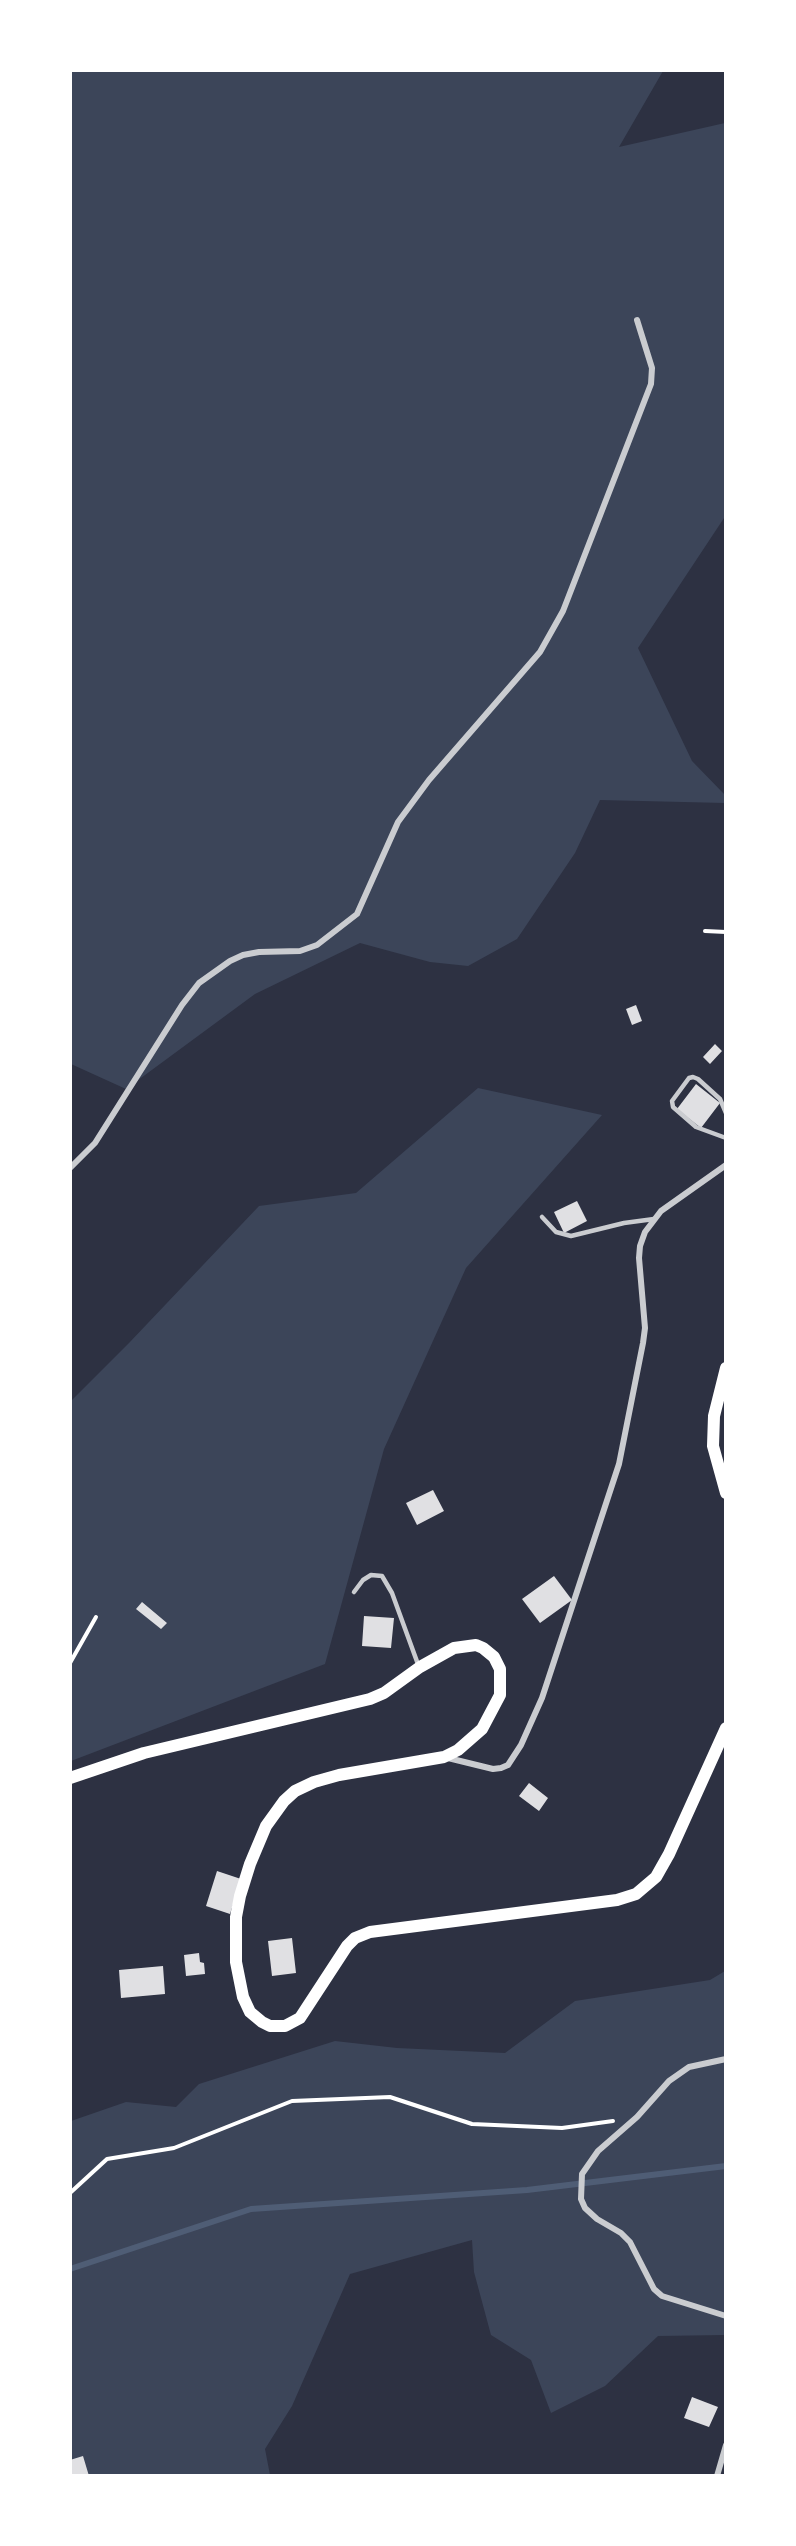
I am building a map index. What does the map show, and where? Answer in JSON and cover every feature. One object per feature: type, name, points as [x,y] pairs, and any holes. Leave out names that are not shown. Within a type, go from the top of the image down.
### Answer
[{"type":"main road","points":[[726,1368],[714,1416],[713,1446],[726,1493]]},
{"type":"main road","points":[[70,1778],[144,1753],[370,1699],[454,1648],[468,1645],[483,1648],[494,1657],[500,1669],[500,1695],[482,1729],[458,1750],[444,1757],[339,1774],[314,1782],[295,1791],[284,1801],[266,1826],[250,1864],[236,1917],[236,1962],[245,2006],[255,2017],[270,2026],[285,2026],[300,2018],[347,1946],[355,1938],[370,1932],[617,1900],[636,1894],[656,1877],[726,1728]]},
{"type":"street","points":[[70,1168],[95,1143],[182,1005],[199,983],[230,961],[243,955],[259,952],[300,951],[317,945],[357,914],[398,822],[429,780],[540,652],[563,612],[651,384],[652,368],[637,320]]},
{"type":"street","points":[[444,1757],[493,1769],[508,1765],[521,1745],[542,1698],[619,1464],[644,1343],[640,1246],[661,1210],[726,1165]]},
{"type":"street","points":[[726,2059],[689,2067],[669,2081],[637,2117],[598,2151],[582,2174],[581,2199],[585,2208],[597,2219],[621,2233],[630,2242],[649,2281],[662,2296],[726,2316]]},
{"type":"street","points":[[717,2475],[726,2445]]},
{"type":"lane","points":[[726,1113],[720,1099],[693,1077],[689,1078],[672,1101],[673,1107],[696,1127],[726,1138]]},
{"type":"lane","points":[[542,1217],[556,1232],[571,1236],[624,1223],[654,1219]]},
{"type":"lane","points":[[354,1592],[370,1575],[382,1576],[392,1593],[420,1667]]},
{"type":"path","points":[[705,931],[726,932]]},
{"type":"path","points":[[70,1663],[96,1617]]},
{"type":"path","points":[[70,2193],[107,2159],[174,2148],[292,2101],[390,2097],[472,2124],[484,2125],[562,2128],[637,2117]]},
{"type":"shaded area","points":[[71,71],[663,71],[619,147],[725,123],[726,515],[638,648],[692,761],[725,795],[725,803],[600,800],[575,853],[517,939],[468,966],[430,962],[360,943],[255,994],[126,1089],[71,1064]]},
{"type":"shaded area","points":[[478,1088],[602,1115],[466,1268],[384,1449],[325,1664],[71,1761],[71,1401],[259,1206],[356,1193]]},
{"type":"shaded area","points":[[725,1971],[725,2335],[658,2336],[605,2386],[551,2413],[531,2360],[491,2335],[474,2272],[472,2240],[350,2274],[292,2406],[265,2449],[270,2475],[71,2476],[71,2121],[126,2102],[176,2107],[199,2084],[335,2041],[397,2048],[505,2053],[575,2001],[710,1980]]},
{"type":"building","points":[[636,1005],[642,1021],[632,1025],[626,1009]]},
{"type":"building","points":[[715,1044],[722,1051],[710,1064],[703,1057]]},
{"type":"building","points":[[696,1084],[720,1103],[701,1128],[677,1109]]},
{"type":"building","points":[[577,1201],[587,1221],[564,1233],[554,1212]]},
{"type":"building","points":[[433,1490],[444,1511],[417,1525],[406,1503]]},
{"type":"building","points":[[554,1576],[572,1600],[540,1623],[522,1599]]},
{"type":"building","points":[[142,1602],[167,1623],[161,1629],[136,1609]]},
{"type":"building","points":[[364,1616],[394,1618],[391,1648],[362,1646]]},
{"type":"building","points":[[529,1783],[548,1798],[539,1811],[519,1796]]},
{"type":"building","points":[[217,1871],[241,1879],[230,1914],[206,1906]]},
{"type":"building","points":[[292,1938],[296,1973],[272,1976],[268,1941]]},
{"type":"building","points":[[199,1953],[200,1962],[204,1963],[205,1974],[186,1976],[184,1955]]},
{"type":"building","points":[[163,1966],[165,1994],[121,1998],[119,1970]]},
{"type":"building","points":[[692,2397],[718,2407],[709,2427],[684,2418]]},
{"type":"building","points":[[83,2456],[89,2476],[70,2476],[70,2460]]},
{"type":"waterway","points":[[70,2269],[251,2209],[527,2190],[726,2166]]}]
